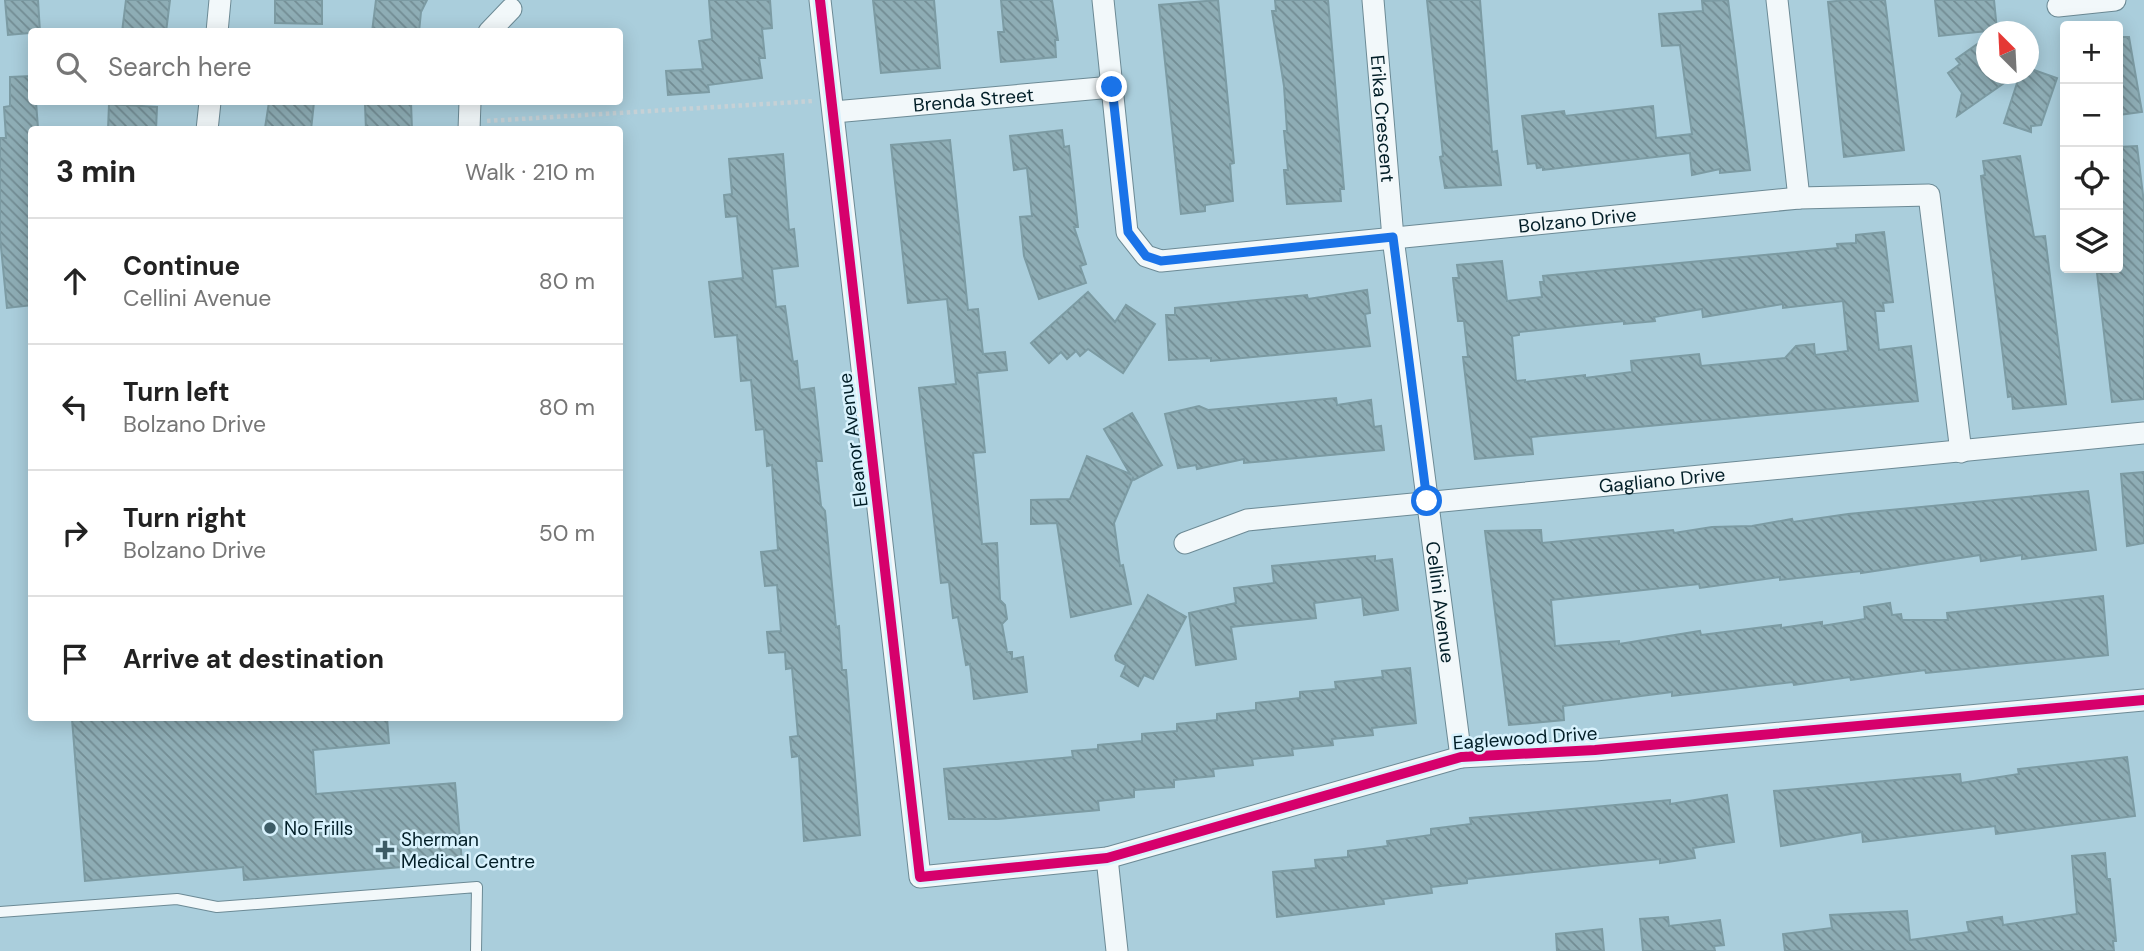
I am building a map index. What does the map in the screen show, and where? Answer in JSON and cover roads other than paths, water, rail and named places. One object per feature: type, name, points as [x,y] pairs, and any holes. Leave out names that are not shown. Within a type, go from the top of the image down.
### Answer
[{"type":"street","points":[[218,28],[219,0]]},
{"type":"street","name":"Eleanor Avenue","points":[[820,0],[920,877]]},
{"type":"street","name":"Bolzano Drive","points":[[1102,0],[1128,232],[1146,256],[1161,261],[1799,198],[1929,195],[1961,452]]},
{"type":"street","name":"Erika Crescent","points":[[1373,0],[1393,237]]},
{"type":"street","points":[[1777,0],[1799,198]]},
{"type":"street","points":[[2058,6],[2115,0]]},
{"type":"street","points":[[493,28],[511,9]]},
{"type":"street","name":"Brenda Street","points":[[833,106],[1112,87]]},
{"type":"street","points":[[207,126],[210,105]]},
{"type":"street","name":"Cellini Avenue","points":[[1393,237],[1427,501],[1434,534],[1461,757]]},
{"type":"street","name":"Gagliano Drive","points":[[1185,543],[1247,520],[2144,433]]},
{"type":"street","name":"Eaglewood Drive","points":[[920,877],[1107,858],[1461,757],[1595,750],[2144,700]]},
{"type":"street","points":[[1107,858],[1116,951]]},
{"type":"lane","points":[[0,912],[177,899],[216,907],[477,887],[476,951]]},
{"type":"place","name":"No Frills","points":[[270,828]]},
{"type":"place","name":"Sherman Medical Centre","points":[[385,850]]}]
